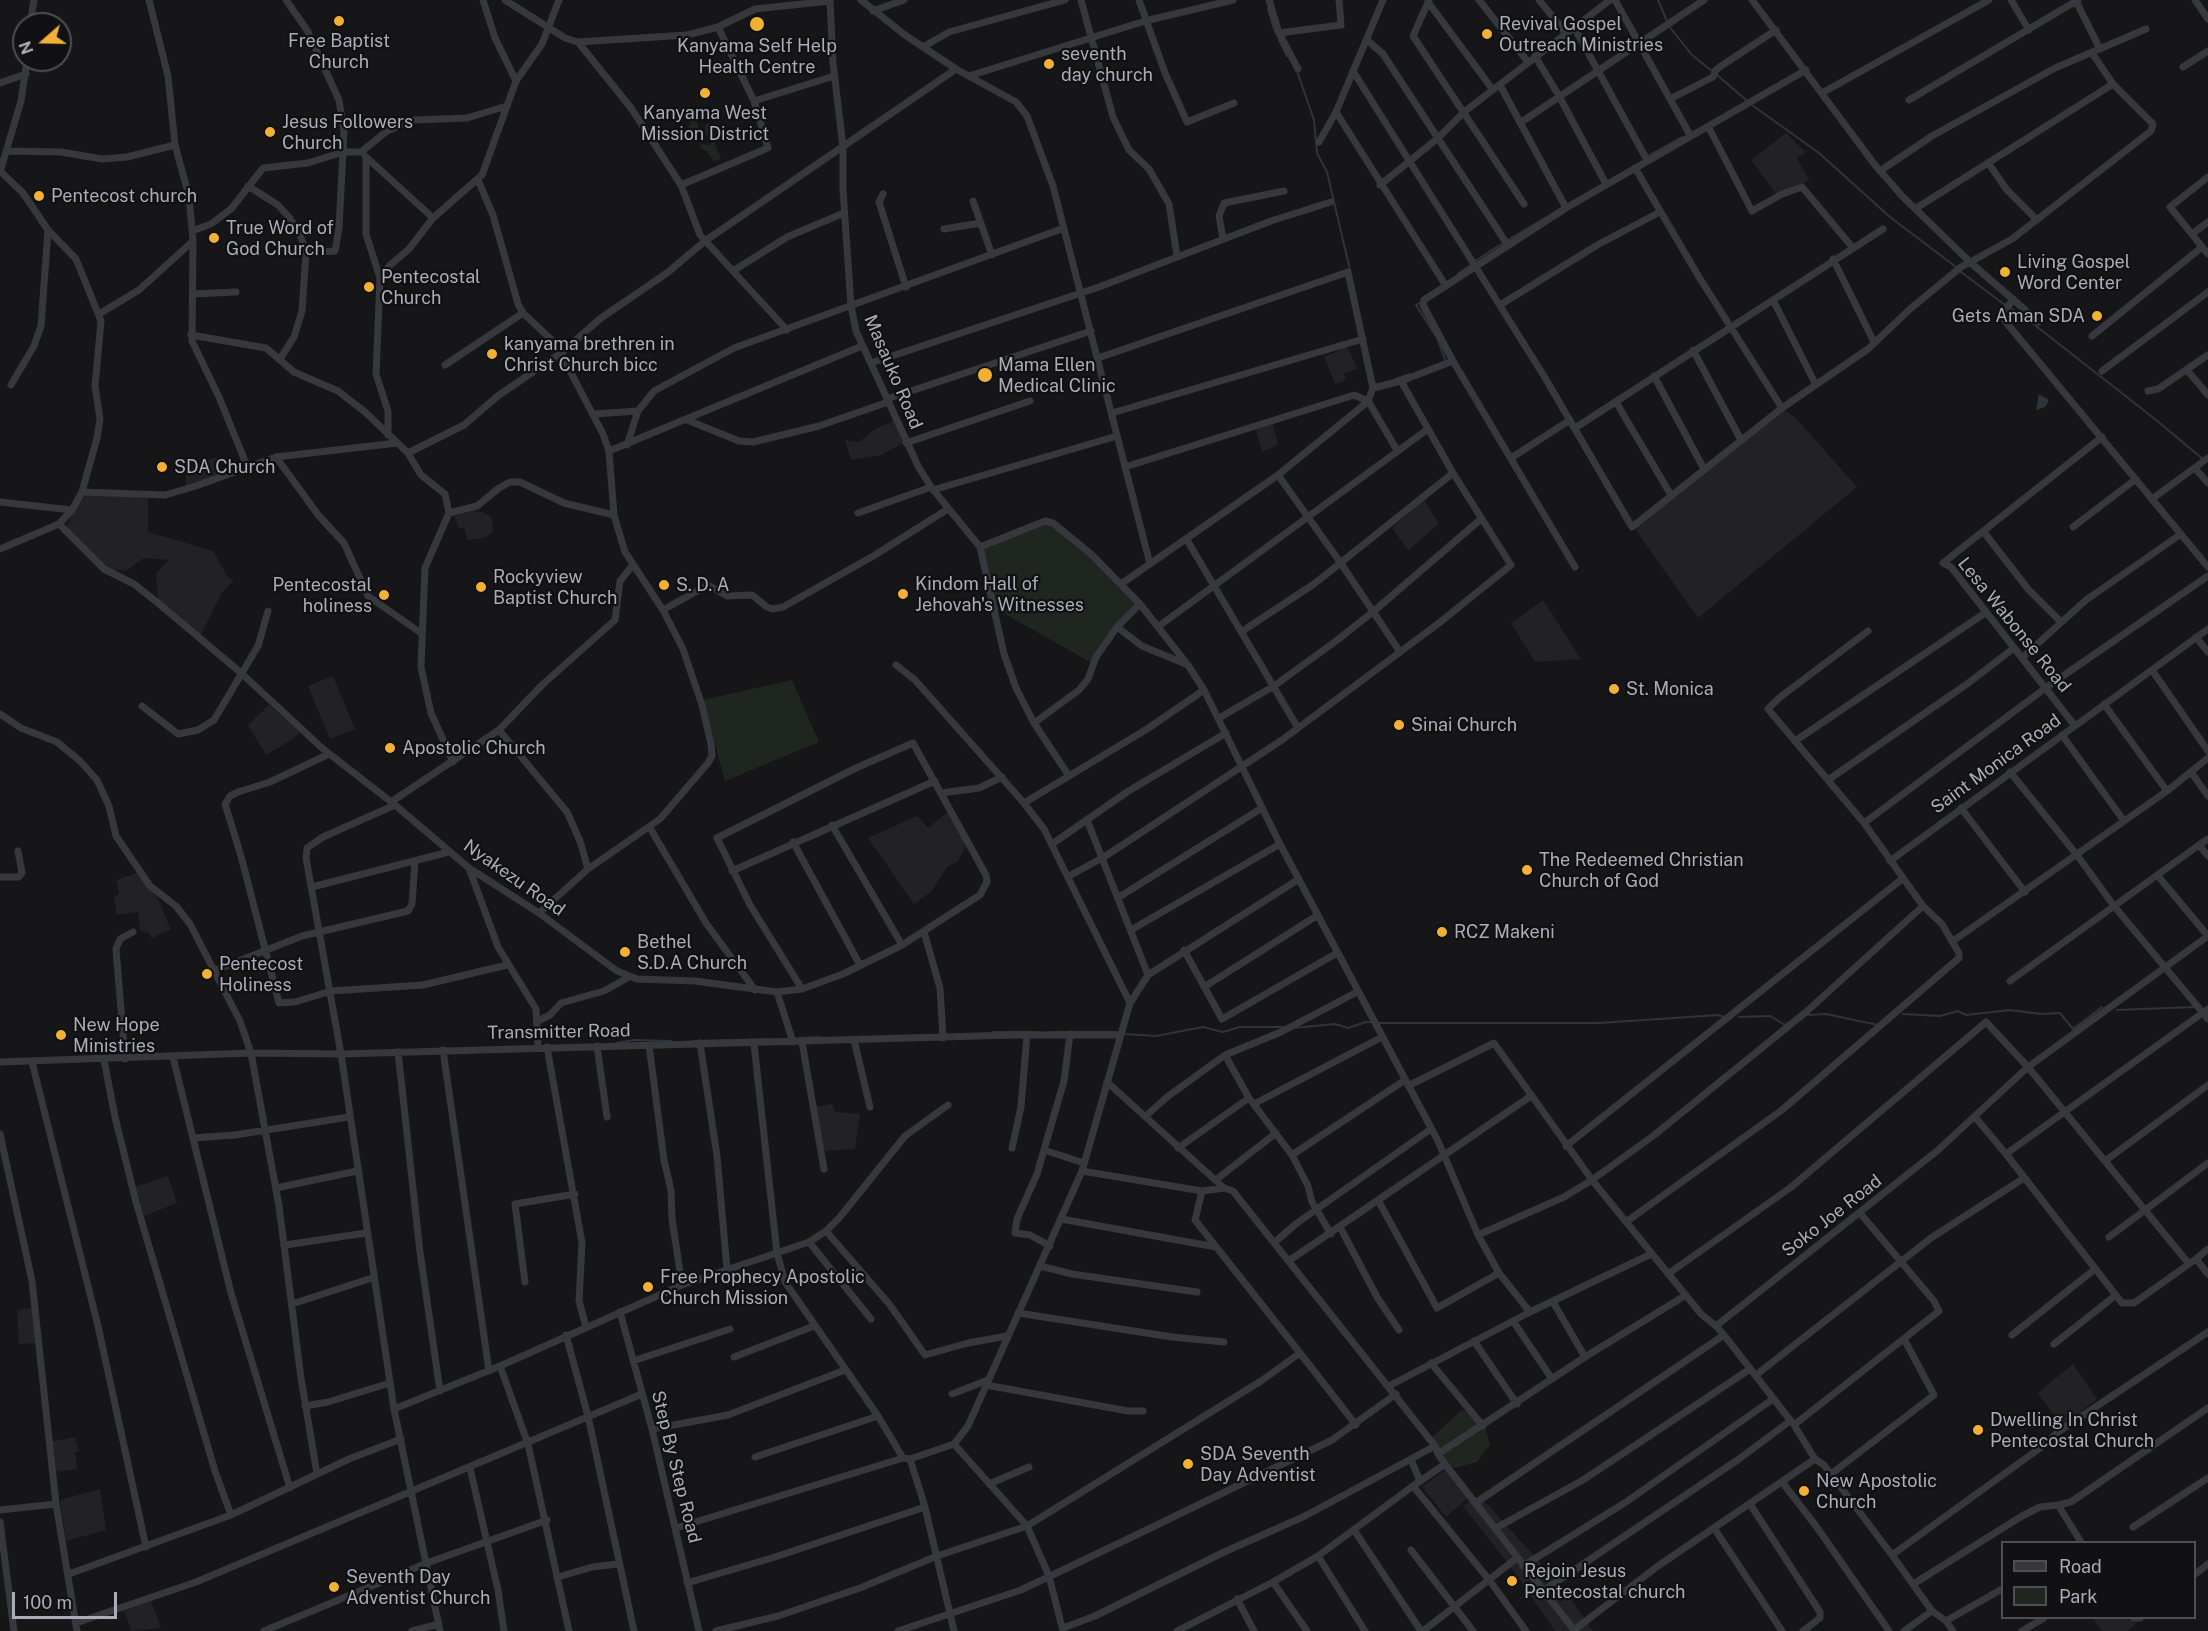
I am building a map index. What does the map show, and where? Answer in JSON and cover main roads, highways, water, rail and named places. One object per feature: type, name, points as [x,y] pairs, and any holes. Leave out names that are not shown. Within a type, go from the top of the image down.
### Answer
[{"type":"waterway","points":[[1658,0],[1667,21]]},
{"type":"waterway","points":[[1268,9],[1275,32]]},
{"type":"waterway","points":[[1668,25],[1692,55],[1712,71]]},
{"type":"waterway","points":[[1279,40],[1287,56]]},
{"type":"waterway","points":[[1297,71],[1314,120],[1317,153],[1327,172],[1350,270]]},
{"type":"waterway","points":[[1716,74],[1746,100]]},
{"type":"waterway","points":[[1752,105],[1819,153],[1890,217],[1956,267]]},
{"type":"waterway","points":[[1648,156],[1682,137]]},
{"type":"waterway","points":[[1506,241],[1557,211]]},
{"type":"waterway","points":[[1475,261],[1503,243]]},
{"type":"waterway","points":[[1458,274],[1473,263]]},
{"type":"waterway","points":[[1961,272],[2005,305]]},
{"type":"waterway","points":[[1423,301],[1416,305],[1437,338],[1446,362]]},
{"type":"waterway","points":[[2009,307],[2203,459]]},
{"type":"waterway","points":[[1395,379],[1410,374]]},
{"type":"waterway","points":[[1903,1014],[1940,1016],[1958,1011],[1966,1015],[2010,1010],[2041,1014],[2060,1013],[2073,1029],[2102,1007]]},
{"type":"waterway","points":[[2117,1010],[2194,1007]]},
{"type":"waterway","points":[[1807,1015],[1826,1014],[1878,1025]]},
{"type":"waterway","points":[[1378,1023],[1599,1023],[1718,1015],[1724,1017]]},
{"type":"waterway","points":[[1739,1017],[1770,1016],[1785,1025],[1787,1023]]},
{"type":"waterway","points":[[1293,1028],[1335,1024],[1348,1028],[1372,1022]]},
{"type":"waterway","points":[[1125,1034],[1156,1036],[1203,1027],[1223,1032],[1240,1027],[1284,1027]]},
{"type":"waterway","points":[[993,1032],[1038,1032]]},
{"type":"waterway","points":[[1050,1032],[1116,1032]]},
{"type":"waterway","points":[[799,1038],[820,1037]]},
{"type":"waterway","points":[[694,1041],[769,1039]]},
{"type":"waterway","points":[[617,1043],[634,1040],[671,1041]]},
{"type":"place","name":"Free Baptist Church","points":[[339,21]]},
{"type":"place","name":"Kanyama Self Help Health Centre","points":[[757,24]]},
{"type":"place","name":"Revival Gospel Outreach Ministries","points":[[1487,34]]},
{"type":"place","name":"seventh day church","points":[[1049,64]]},
{"type":"place","name":"Kanyama West Mission District","points":[[705,93]]},
{"type":"place","name":"Jesus Followers Church","points":[[270,132]]},
{"type":"place","name":"Pentecost church","points":[[39,196]]},
{"type":"place","name":"True Word of God Church","points":[[214,238]]},
{"type":"place","name":"Living Gospel Word Center","points":[[2005,272]]},
{"type":"place","name":"Pentecostal Church","points":[[369,287]]},
{"type":"place","name":"Gets Aman SDA","points":[[2097,316]]},
{"type":"place","name":"kanyama brethren in Christ Church bicc","points":[[492,354]]},
{"type":"place","name":"Mama Ellen Medical Clinic","points":[[985,375]]},
{"type":"place","name":"SDA Church","points":[[162,467]]},
{"type":"place","name":"S. D. A","points":[[664,585]]},
{"type":"place","name":"Rockyview Baptist Church","points":[[481,587]]},
{"type":"place","name":"Kindom Hall of Jehovah's Witnesses","points":[[903,594]]},
{"type":"place","name":"Pentecostal holiness","points":[[384,595]]},
{"type":"place","name":"St. Monica","points":[[1614,689]]},
{"type":"place","name":"Sinai Church","points":[[1399,725]]},
{"type":"place","name":"Apostolic Church","points":[[390,748]]},
{"type":"place","name":"The Redeemed Christian Church of God","points":[[1527,870]]},
{"type":"place","name":"RCZ Makeni","points":[[1442,932]]},
{"type":"place","name":"Bethel S.D.A Church","points":[[625,952]]},
{"type":"place","name":"Pentecost Holiness","points":[[207,974]]},
{"type":"place","name":"New Hope Ministries","points":[[61,1035]]},
{"type":"place","name":"Free Prophecy Apostolic Church Mission","points":[[648,1287]]},
{"type":"place","name":"Dwelling In Christ Pentecostal Church","points":[[1978,1430]]},
{"type":"place","name":"SDA Seventh Day Adventist","points":[[1188,1464]]},
{"type":"place","name":"New Apostolic Church","points":[[1804,1491]]},
{"type":"place","name":"Rejoin Jesus Pentecostal church","points":[[1512,1581]]},
{"type":"place","name":"Seventh Day Adventist Church","points":[[334,1587]]}]
